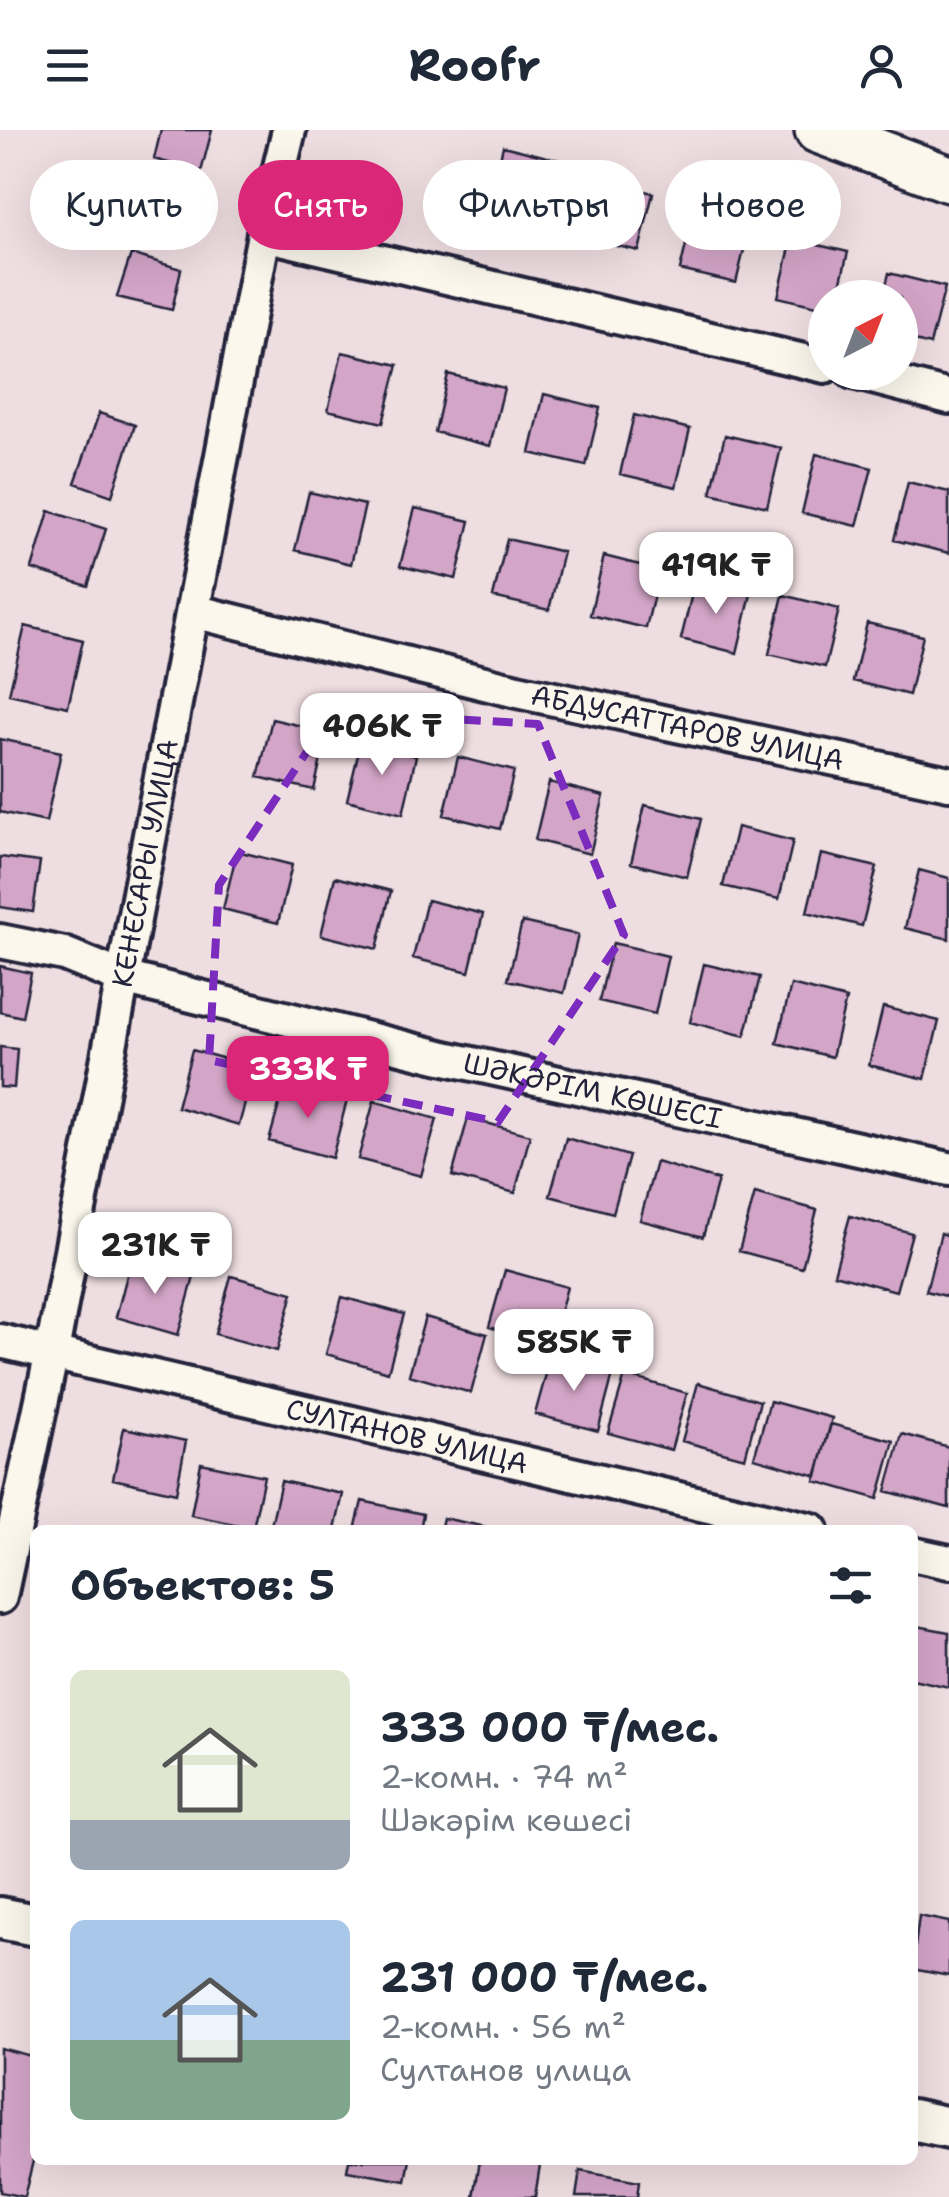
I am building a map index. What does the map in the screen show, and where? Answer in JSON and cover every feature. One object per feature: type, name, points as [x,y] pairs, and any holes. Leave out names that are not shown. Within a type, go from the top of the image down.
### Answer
[{"type":"main road","points":[[818,130],[949,179]]},
{"type":"street","name":"КЕНЕСАРЫ УЛИЦА","points":[[281,160],[288,130]]},
{"type":"street","name":"КЕНЕСАРЫ УЛИЦА","points":[[0,1597],[52,1352],[261,250]]},
{"type":"street","points":[[332,250],[808,362]]},
{"type":"street","points":[[918,389],[949,397]]},
{"type":"street","name":"АБДУСАТТАРОВ УЛИЦА","points":[[193,611],[517,691],[949,783]]},
{"type":"street","name":"ШӘКӘРІМ КӨШЕСІ","points":[[0,941],[64,954],[123,978],[441,1057],[949,1169]]},
{"type":"street","name":"СУЛТАНОВ УЛИЦА","points":[[0,1341],[791,1525]]},
{"type":"street","points":[[918,1555],[949,1562]]},
{"type":"street","points":[[0,1918],[30,1924]]},
{"type":"street","points":[[918,2121],[949,2128]]},
{"type":"highlighted area","points":[[333,712],[538,724],[624,935],[498,1122],[209,1060],[219,885]]},
{"type":"building","points":[[161,130],[212,130],[204,160],[154,159]]},
{"type":"building","points":[[503,146],[559,160],[500,160]]},
{"type":"building","points":[[645,191],[653,193],[645,226]]},
{"type":"building","points":[[685,250],[744,250],[736,283],[680,270]]},
{"type":"building","points":[[789,250],[848,252],[841,280],[808,280],[808,304],[778,297]]},
{"type":"building","points":[[131,254],[181,269],[172,310],[117,297]]},
{"type":"building","points":[[889,273],[917,280],[887,280]]},
{"type":"building","points":[[918,280],[945,287],[930,345],[918,342]]},
{"type":"building","points":[[342,352],[398,365],[383,423],[328,410]]},
{"type":"building","points":[[448,374],[504,388],[490,446],[435,432]]},
{"type":"building","points":[[544,394],[600,408],[586,466],[530,453]]},
{"type":"building","points":[[99,413],[135,425],[112,496],[75,483]]},
{"type":"building","points":[[634,415],[690,429],[676,487],[620,474]]},
{"type":"building","points":[[725,435],[781,448],[767,507],[711,493]]},
{"type":"building","points":[[816,454],[872,468],[857,526],[802,513]]},
{"type":"building","points":[[908,482],[949,492],[949,553],[894,540]]},
{"type":"building","points":[[309,492],[365,505],[351,564],[295,550]]},
{"type":"building","points":[[415,508],[470,521],[456,579],[400,566]]},
{"type":"building","points":[[49,511],[106,529],[88,586],[32,569]]},
{"type":"building","points":[[507,539],[563,552],[549,610],[493,597]]},
{"type":"building","points":[[604,556],[660,570],[646,628],[590,615]]},
{"type":"building","points":[[695,581],[751,594],[737,653],[681,639]]},
{"type":"building","points":[[783,595],[839,609],[825,667],[769,654]]},
{"type":"building","points":[[867,623],[923,636],[909,695],[853,681]]},
{"type":"building","points":[[25,626],[83,640],[68,707],[9,694]]},
{"type":"building","points":[[272,719],[327,732],[314,790],[258,777]]},
{"type":"building","points":[[0,739],[61,752],[46,822],[0,812]]},
{"type":"building","points":[[361,742],[416,756],[403,814],[347,800]]},
{"type":"building","points":[[458,757],[514,771],[500,829],[444,815]]},
{"type":"building","points":[[549,782],[604,796],[590,854],[535,840]]},
{"type":"building","points":[[645,805],[701,819],[687,877],[631,863]]},
{"type":"building","points":[[737,827],[793,841],[779,899],[723,886]]},
{"type":"building","points":[[237,851],[292,865],[278,923],[223,909]]},
{"type":"building","points":[[821,854],[877,867],[862,926],[807,912]]},
{"type":"building","points":[[0,857],[40,862],[33,912],[0,907]]},
{"type":"building","points":[[919,870],[949,878],[949,939],[905,928]]},
{"type":"building","points":[[335,877],[391,891],[377,949],[321,935]]},
{"type":"building","points":[[427,900],[483,914],[469,972],[413,958]]},
{"type":"building","points":[[522,922],[578,935],[564,993],[508,980]]},
{"type":"building","points":[[613,943],[668,956],[655,1014],[599,1001]]},
{"type":"building","points":[[704,964],[760,977],[745,1036],[690,1022]]},
{"type":"building","points":[[0,966],[31,973],[22,1017],[0,1012]]},
{"type":"building","points":[[791,985],[846,999],[832,1057],[777,1043]]},
{"type":"building","points":[[883,1007],[939,1021],[925,1079],[869,1065]]},
{"type":"building","points":[[0,1047],[17,1049],[14,1088],[0,1087]]},
{"type":"building","points":[[192,1050],[255,1067],[239,1125],[177,1107]]},
{"type":"building","points":[[285,1083],[347,1100],[332,1158],[269,1141]]},
{"type":"building","points":[[374,1101],[437,1119],[421,1176],[358,1159]]},
{"type":"building","points":[[468,1118],[530,1135],[515,1193],[452,1176]]},
{"type":"building","points":[[566,1138],[629,1156],[613,1213],[550,1196]]},
{"type":"building","points":[[656,1162],[718,1180],[703,1237],[640,1220]]},
{"type":"building","points":[[755,1193],[817,1210],[802,1268],[739,1251]]},
{"type":"building","points":[[850,1216],[912,1233],[896,1291],[834,1274]]},
{"type":"building","points":[[941,1233],[949,1236],[949,1297],[926,1291]]},
{"type":"building","points":[[131,1260],[194,1277],[178,1335],[116,1317]]},
{"type":"building","points":[[505,1270],[567,1287],[551,1345],[489,1327]]},
{"type":"building","points":[[231,1276],[293,1293],[277,1351],[215,1334]]},
{"type":"building","points":[[342,1297],[404,1314],[388,1372],[326,1354]]},
{"type":"building","points":[[425,1317],[487,1334],[471,1393],[409,1375]]},
{"type":"building","points":[[551,1356],[613,1374],[598,1431],[535,1414]]},
{"type":"building","points":[[625,1375],[687,1393],[671,1450],[608,1433]]},
{"type":"building","points":[[698,1383],[760,1401],[745,1458],[682,1441]]},
{"type":"building","points":[[770,1401],[832,1418],[817,1476],[754,1458]]},
{"type":"building","points":[[831,1424],[894,1441],[878,1499],[815,1481]]},
{"type":"building","points":[[124,1428],[186,1441],[176,1493],[113,1479]]},
{"type":"building","points":[[902,1434],[949,1447],[949,1508],[886,1491]]},
{"type":"building","points":[[201,1463],[264,1476],[254,1525],[191,1515]]},
{"type":"building","points":[[281,1481],[343,1494],[336,1525],[271,1525]]},
{"type":"building","points":[[362,1501],[423,1514],[421,1525],[356,1525]]},
{"type":"building","points":[[443,1518],[477,1525],[441,1525]]},
{"type":"building","points":[[918,1626],[949,1632],[949,1687],[918,1680]]},
{"type":"building","points":[[919,1916],[949,1922],[949,1976],[918,1970]]},
{"type":"building","points":[[0,2048],[30,2056],[32,2165],[24,2197],[0,2192]]},
{"type":"building","points":[[348,2165],[409,2165],[406,2181],[347,2171]]},
{"type":"building","points":[[479,2165],[540,2165],[535,2197],[474,2197]]},
{"type":"building","points":[[580,2171],[639,2182],[637,2197],[576,2197]]}]
